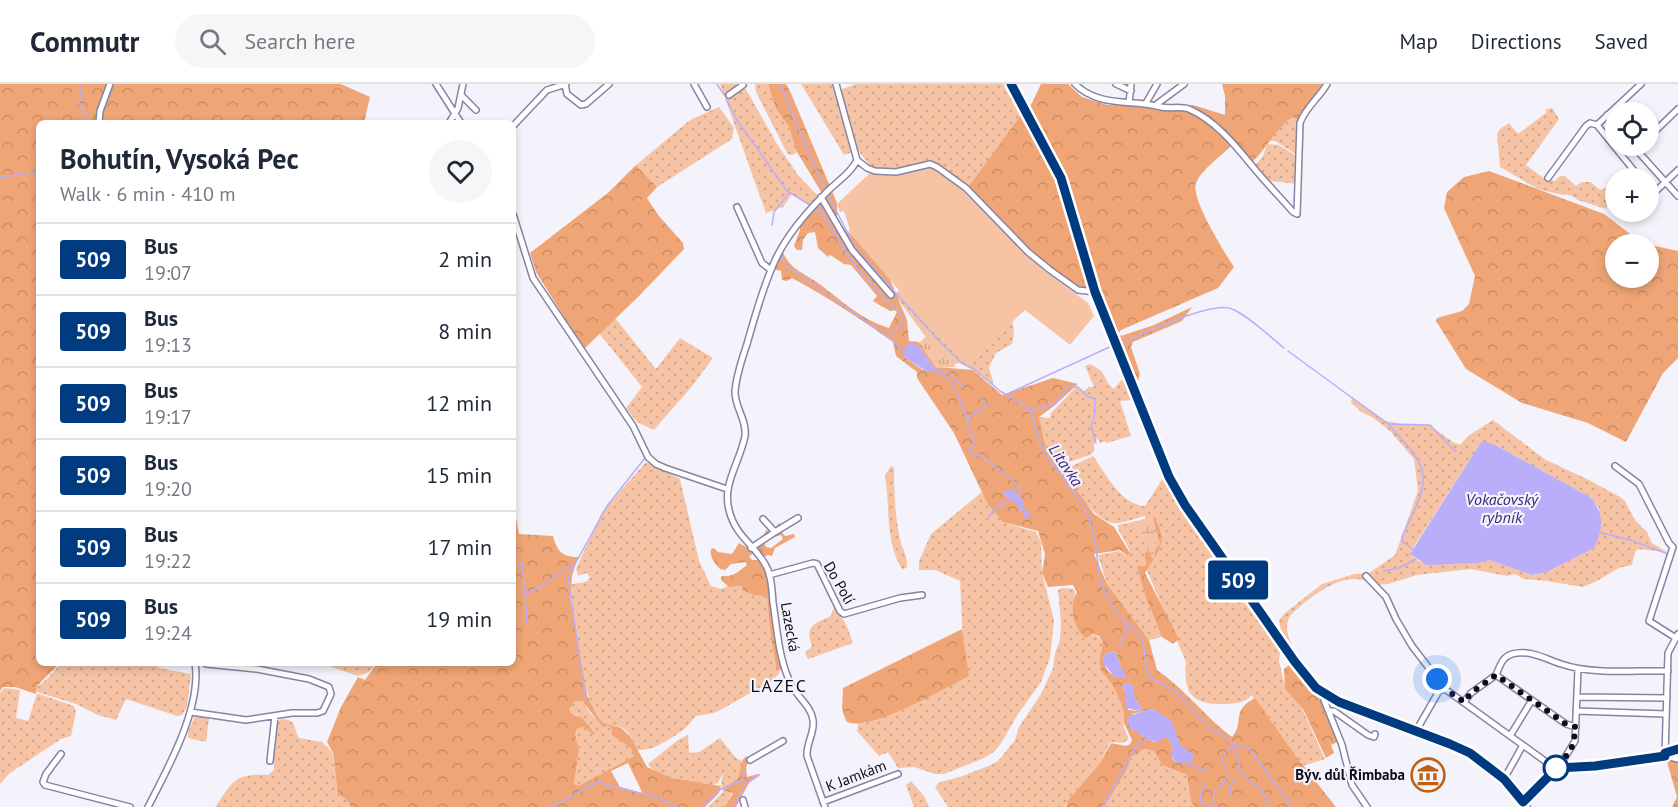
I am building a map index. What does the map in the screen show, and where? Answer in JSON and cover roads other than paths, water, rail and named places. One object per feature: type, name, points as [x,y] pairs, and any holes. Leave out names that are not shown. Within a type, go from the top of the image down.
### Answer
[{"type":"main road","points":[[1011,84],[1061,178],[1095,292],[1178,493],[1301,671],[1324,695],[1470,753],[1504,779],[1525,805]]},
{"type":"street","points":[[99,120],[100,111],[110,84]]},
{"type":"street","points":[[436,84],[459,120]]},
{"type":"street","points":[[451,120],[463,84]]},
{"type":"street","points":[[516,123],[547,90],[566,84],[567,94],[579,104],[584,105],[609,84]]},
{"type":"street","points":[[694,84],[707,107]]},
{"type":"street","points":[[836,84],[857,160],[875,171],[904,171],[930,164],[937,166],[966,188],[1028,252],[1050,270],[1078,290],[1095,292]]},
{"type":"street","points":[[1075,84],[1093,97],[1110,101],[1189,109],[1222,132],[1239,148],[1297,214],[1299,130],[1302,117],[1327,84]]},
{"type":"street","points":[[1116,84],[1131,87],[1130,103]]},
{"type":"street","points":[[1146,104],[1157,84]]},
{"type":"street","points":[[1157,104],[1184,84]]},
{"type":"street","points":[[1621,102],[1641,84]]},
{"type":"street","points":[[729,94],[743,86]]},
{"type":"street","points":[[461,95],[476,110]]},
{"type":"street","points":[[1659,127],[1678,109]]},
{"type":"street","points":[[1597,125],[1605,117]]},
{"type":"street","points":[[1548,178],[1590,123],[1597,125],[1632,168]]},
{"type":"street","points":[[1644,156],[1678,196]]},
{"type":"street","points":[[516,223],[534,278],[633,426],[648,457],[665,468],[727,489],[745,433],[743,419],[735,398],[737,379],[756,310],[771,270],[780,252],[823,196],[853,167],[857,160]]},
{"type":"street","points":[[1659,188],[1678,170]]},
{"type":"street","points":[[823,196],[852,250],[891,295]]},
{"type":"street","points":[[737,207],[762,263],[771,270]]},
{"type":"street","points":[[1615,466],[1639,484],[1669,543],[1676,545],[1649,621],[1677,636],[1668,653],[1665,756]]},
{"type":"street","name":"Lazecká","points":[[727,489],[726,497],[732,522],[739,535],[764,563],[769,575],[786,669],[792,686],[813,717],[814,727],[807,747],[807,756],[824,804]]},
{"type":"street","points":[[751,548],[798,518]]},
{"type":"street","points":[[763,519],[775,532]]},
{"type":"street","name":"Do Polí","points":[[769,575],[813,563],[817,564],[840,611],[844,614],[900,598],[922,595]]},
{"type":"street","points":[[1366,576],[1386,597],[1396,619],[1413,646],[1445,689],[1558,768],[1595,766],[1665,756],[1678,759]]},
{"type":"street","points":[[1464,702],[1471,693],[1496,675],[1504,658],[1510,654],[1536,655],[1578,669],[1668,671]]},
{"type":"street","points":[[148,807],[191,712],[197,673],[196,666]]},
{"type":"street","points":[[197,673],[204,666]]},
{"type":"street","points":[[191,712],[246,720],[292,713],[321,713],[332,691],[327,686],[309,679],[226,666]]},
{"type":"street","points":[[1525,805],[1558,768],[1573,745],[1576,727],[1578,669]]},
{"type":"street","points":[[1496,675],[1569,726],[1576,727]]},
{"type":"street","points":[[1434,700],[1437,679]]},
{"type":"street","points":[[1416,731],[1440,689],[1445,689]]},
{"type":"street","points":[[1324,695],[1342,745],[1352,784],[1367,807]]},
{"type":"street","points":[[1577,697],[1667,698]]},
{"type":"street","points":[[1510,736],[1532,700]]},
{"type":"street","points":[[1329,711],[1334,711],[1368,735],[1374,737],[1375,734]]},
{"type":"street","points":[[1576,711],[1666,714]]},
{"type":"street","points":[[270,761],[275,716]]},
{"type":"street","points":[[750,760],[783,741]]},
{"type":"street","points":[[1504,779],[1523,745]]},
{"type":"street","points":[[61,754],[46,774],[43,782],[45,785],[130,807]]},
{"type":"street","name":"K Jamkám","points":[[824,804],[898,774]]},
{"type":"street","points":[[743,800],[745,807]]},
{"type":"water","points":[[907,343],[918,345],[933,367],[932,372],[926,371],[904,357]]},
{"type":"water","name":"Vokačovský rybník","points":[[1483,441],[1497,446],[1590,497],[1598,509],[1601,522],[1594,548],[1547,572],[1532,575],[1489,560],[1479,563],[1427,565],[1410,554]]},
{"type":"water","points":[[1012,489],[1024,501],[1022,509],[1027,510],[1031,517],[1022,520],[1025,511],[1020,511],[1017,503],[1003,495]]},
{"type":"water","points":[[1115,651],[1127,677],[1125,678],[1114,676],[1103,663],[1104,655]]},
{"type":"water","points":[[1128,683],[1134,686],[1134,695],[1141,708],[1139,711],[1126,708],[1126,693],[1122,686]]},
{"type":"water","points":[[1149,709],[1155,710],[1172,721],[1180,745],[1194,755],[1192,762],[1177,763],[1171,756],[1173,749],[1168,737],[1155,742],[1130,728],[1127,722],[1129,716]]},
{"type":"waterway","points":[[82,84],[79,103],[88,120]]},
{"type":"waterway","points":[[717,84],[724,95]]},
{"type":"waterway","name":"Litavka","points":[[780,84],[825,191]]},
{"type":"waterway","points":[[726,99],[737,120],[787,191],[810,205]]},
{"type":"waterway","points":[[0,177],[36,172]]},
{"type":"waterway","points":[[772,225],[774,212],[789,193]]},
{"type":"waterway","name":"Litavka","points":[[828,195],[856,249],[941,343],[962,363],[974,369],[1000,391],[1028,408],[1042,450],[1079,499],[1088,515],[1095,541],[1100,579],[1117,613],[1140,636],[1147,672],[1152,679],[1174,690],[1211,730],[1222,734],[1233,744],[1241,772],[1252,784],[1259,786],[1270,807]]},
{"type":"waterway","points":[[815,209],[822,213],[853,263],[902,316],[902,324],[888,337],[905,352]]},
{"type":"waterway","points":[[781,254],[784,264],[887,336]]},
{"type":"waterway","points":[[1119,344],[1193,314],[1222,308],[1232,309],[1245,316],[1284,348]]},
{"type":"waterway","points":[[1007,394],[1114,345]]},
{"type":"waterway","points":[[1288,351],[1388,424],[1430,425],[1456,452]]},
{"type":"waterway","points":[[931,367],[951,374],[963,387]]},
{"type":"waterway","points":[[932,369],[950,381],[961,401],[974,443],[970,449],[972,455],[980,455],[1017,484],[1021,491],[1017,495]]},
{"type":"waterway","points":[[1030,411],[1044,408],[1048,404],[1055,404],[1068,387],[1078,387],[1087,396],[1095,399],[1094,419],[1091,425],[1096,443]]},
{"type":"waterway","points":[[967,418],[986,406],[986,402],[980,398]]},
{"type":"waterway","points":[[1388,424],[1412,451],[1422,470],[1423,486],[1402,537],[1403,542],[1413,549]]},
{"type":"waterway","points":[[586,702],[568,577],[607,506],[645,458]]},
{"type":"waterway","points":[[989,517],[994,509],[1011,499]]},
{"type":"waterway","points":[[1598,532],[1630,540],[1668,554]]},
{"type":"waterway","points":[[1384,571],[1399,568],[1416,559]]},
{"type":"waterway","points":[[516,566],[522,564],[525,594],[572,566]]},
{"type":"waterway","points":[[525,594],[527,623]]},
{"type":"waterway","name":"Litavka","points":[[1126,632],[1127,624]]},
{"type":"waterway","points":[[1119,646],[1126,634]]},
{"type":"waterway","points":[[1102,807],[1135,749],[1148,739]]},
{"type":"waterway","points":[[1233,744],[1248,748],[1292,807]]},
{"type":"waterway","points":[[1224,754],[1232,747]]},
{"type":"waterway","points":[[1222,758],[1225,769]]},
{"type":"waterway","points":[[1183,759],[1187,764],[1207,771]]},
{"type":"waterway","points":[[702,807],[721,789],[742,780],[746,769]]},
{"type":"waterway","points":[[734,807],[746,783],[759,775]]},
{"type":"waterway","points":[[1217,807],[1213,801],[1214,791],[1228,776]]},
{"type":"waterway","points":[[1230,795],[1230,786],[1236,778]]},
{"type":"waterway","points":[[551,807],[598,782],[658,798],[677,807]]},
{"type":"waterway","points":[[1205,783],[1200,802],[1210,807]]},
{"type":"place","name":"Býv. důl Řimbaba","points":[[1428,775]]},
{"type":"district","name":"LAZEC","points":[[779,686]]}]
